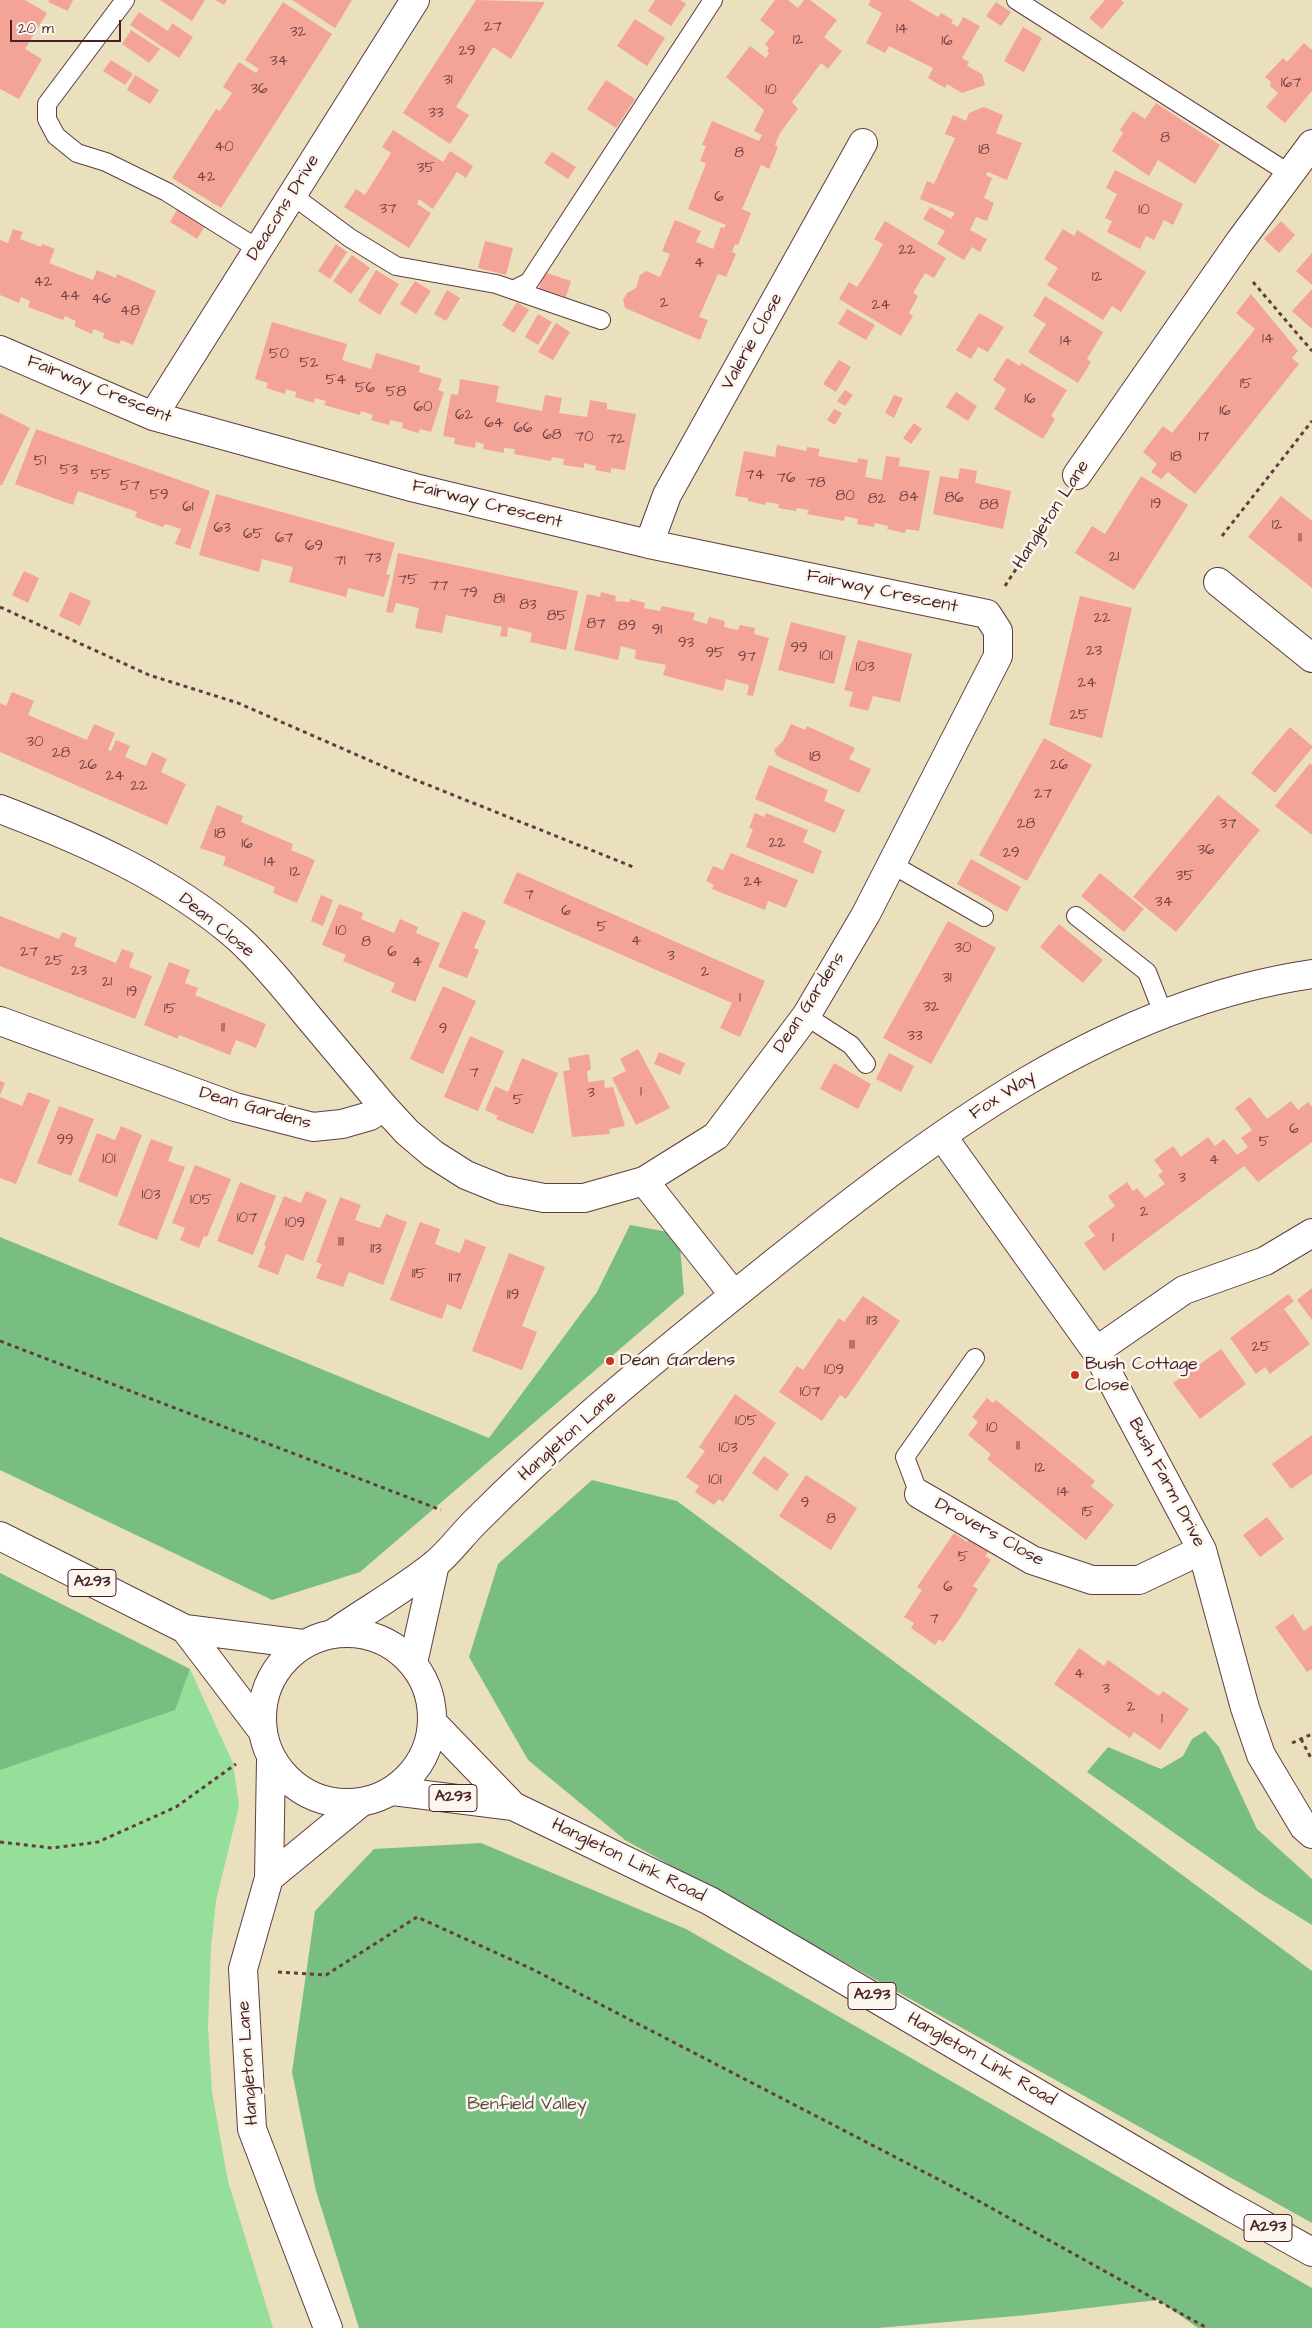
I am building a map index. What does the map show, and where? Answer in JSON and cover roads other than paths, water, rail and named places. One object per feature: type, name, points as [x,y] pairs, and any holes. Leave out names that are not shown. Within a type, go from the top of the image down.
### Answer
[{"type":"main road","name":"Deacons Drive","points":[[153,416],[416,0]]},
{"type":"main road","name":"Valerie Close","points":[[649,544],[667,495],[863,143]]},
{"type":"main road","name":"Hangleton Lane","points":[[1077,475],[1240,241],[1312,144]]},
{"type":"main road","name":"Fairway Crescent","points":[[0,350],[153,416],[415,488],[649,544],[987,614],[998,631],[998,656],[893,865]]},
{"type":"main road","points":[[1218,582],[1312,658]]},
{"type":"main road","name":"Dean Close","points":[[0,809],[55,830],[109,855],[192,901],[239,939],[281,984],[384,1107]]},
{"type":"main road","name":"Dean Gardens","points":[[0,1021],[235,1107],[313,1127],[342,1124],[370,1116],[384,1107],[407,1132],[433,1154],[466,1175],[504,1190],[544,1198],[584,1198],[644,1181],[716,1136],[806,1016],[893,865]]},
{"type":"main road","name":"Fox Way","points":[[734,1295],[853,1200],[942,1136],[1049,1067],[1106,1037],[1163,1013],[1271,980],[1312,974]]},
{"type":"main road","name":"Bush Farm Drive","points":[[942,1136],[1096,1351],[1202,1550],[1245,1708],[1261,1756],[1304,1826],[1312,1834]]},
{"type":"main road","points":[[644,1181],[734,1295]]},
{"type":"main road","points":[[1096,1351],[1184,1290],[1265,1261],[1312,1233]]},
{"type":"main road","name":"Hangleton Lane","points":[[334,1633],[435,1564],[475,1522],[585,1418],[734,1295]]},
{"type":"main road","name":"Drovers Close","points":[[919,1494],[1032,1560],[1092,1580],[1138,1580],[1202,1550]]},
{"type":"main road","name":"A293","points":[[0,1536],[185,1630],[303,1644]]},
{"type":"main road","points":[[413,1663],[435,1564]]},
{"type":"main road","name":"A293","points":[[185,1630],[261,1729]]},
{"type":"main road","points":[[269,1878],[359,1804],[393,1791],[413,1773],[427,1749],[433,1723],[428,1691],[413,1663],[391,1644],[364,1633],[334,1633],[303,1644],[278,1666],[263,1695],[261,1729],[271,1760],[292,1786],[322,1801],[359,1804]]},
{"type":"main road","name":"Hangleton Link Road","points":[[433,1723],[513,1806]]},
{"type":"main road","name":"Hangleton Lane","points":[[271,1760],[269,1878],[243,1970],[252,2129],[328,2328]]},
{"type":"main road","name":"Hangleton Link Road","points":[[393,1791],[513,1806],[710,1901],[1224,2203],[1312,2252]]},
{"type":"lane","points":[[125,0],[47,104],[47,119],[56,136],[77,153],[106,162],[167,192],[258,249]]},
{"type":"lane","points":[[513,290],[529,282],[713,0]]},
{"type":"lane","points":[[1016,0],[1290,174]]},
{"type":"lane","points":[[292,195],[350,238],[396,266],[496,284],[601,320]]},
{"type":"lane","points":[[893,865],[984,917]]},
{"type":"lane","points":[[1076,916],[1147,972],[1163,1013]]},
{"type":"lane","points":[[806,1016],[852,1045],[866,1064]]},
{"type":"lane","points":[[919,1494],[905,1457],[975,1358]]},
{"type":"place","name":"Dean Gardens","points":[[610,1361]]},
{"type":"place","name":"Bush Cottage Close","points":[[1075,1375]]},
{"type":"park label","name":"Benfield Valley","points":[[527,2105]]}]
